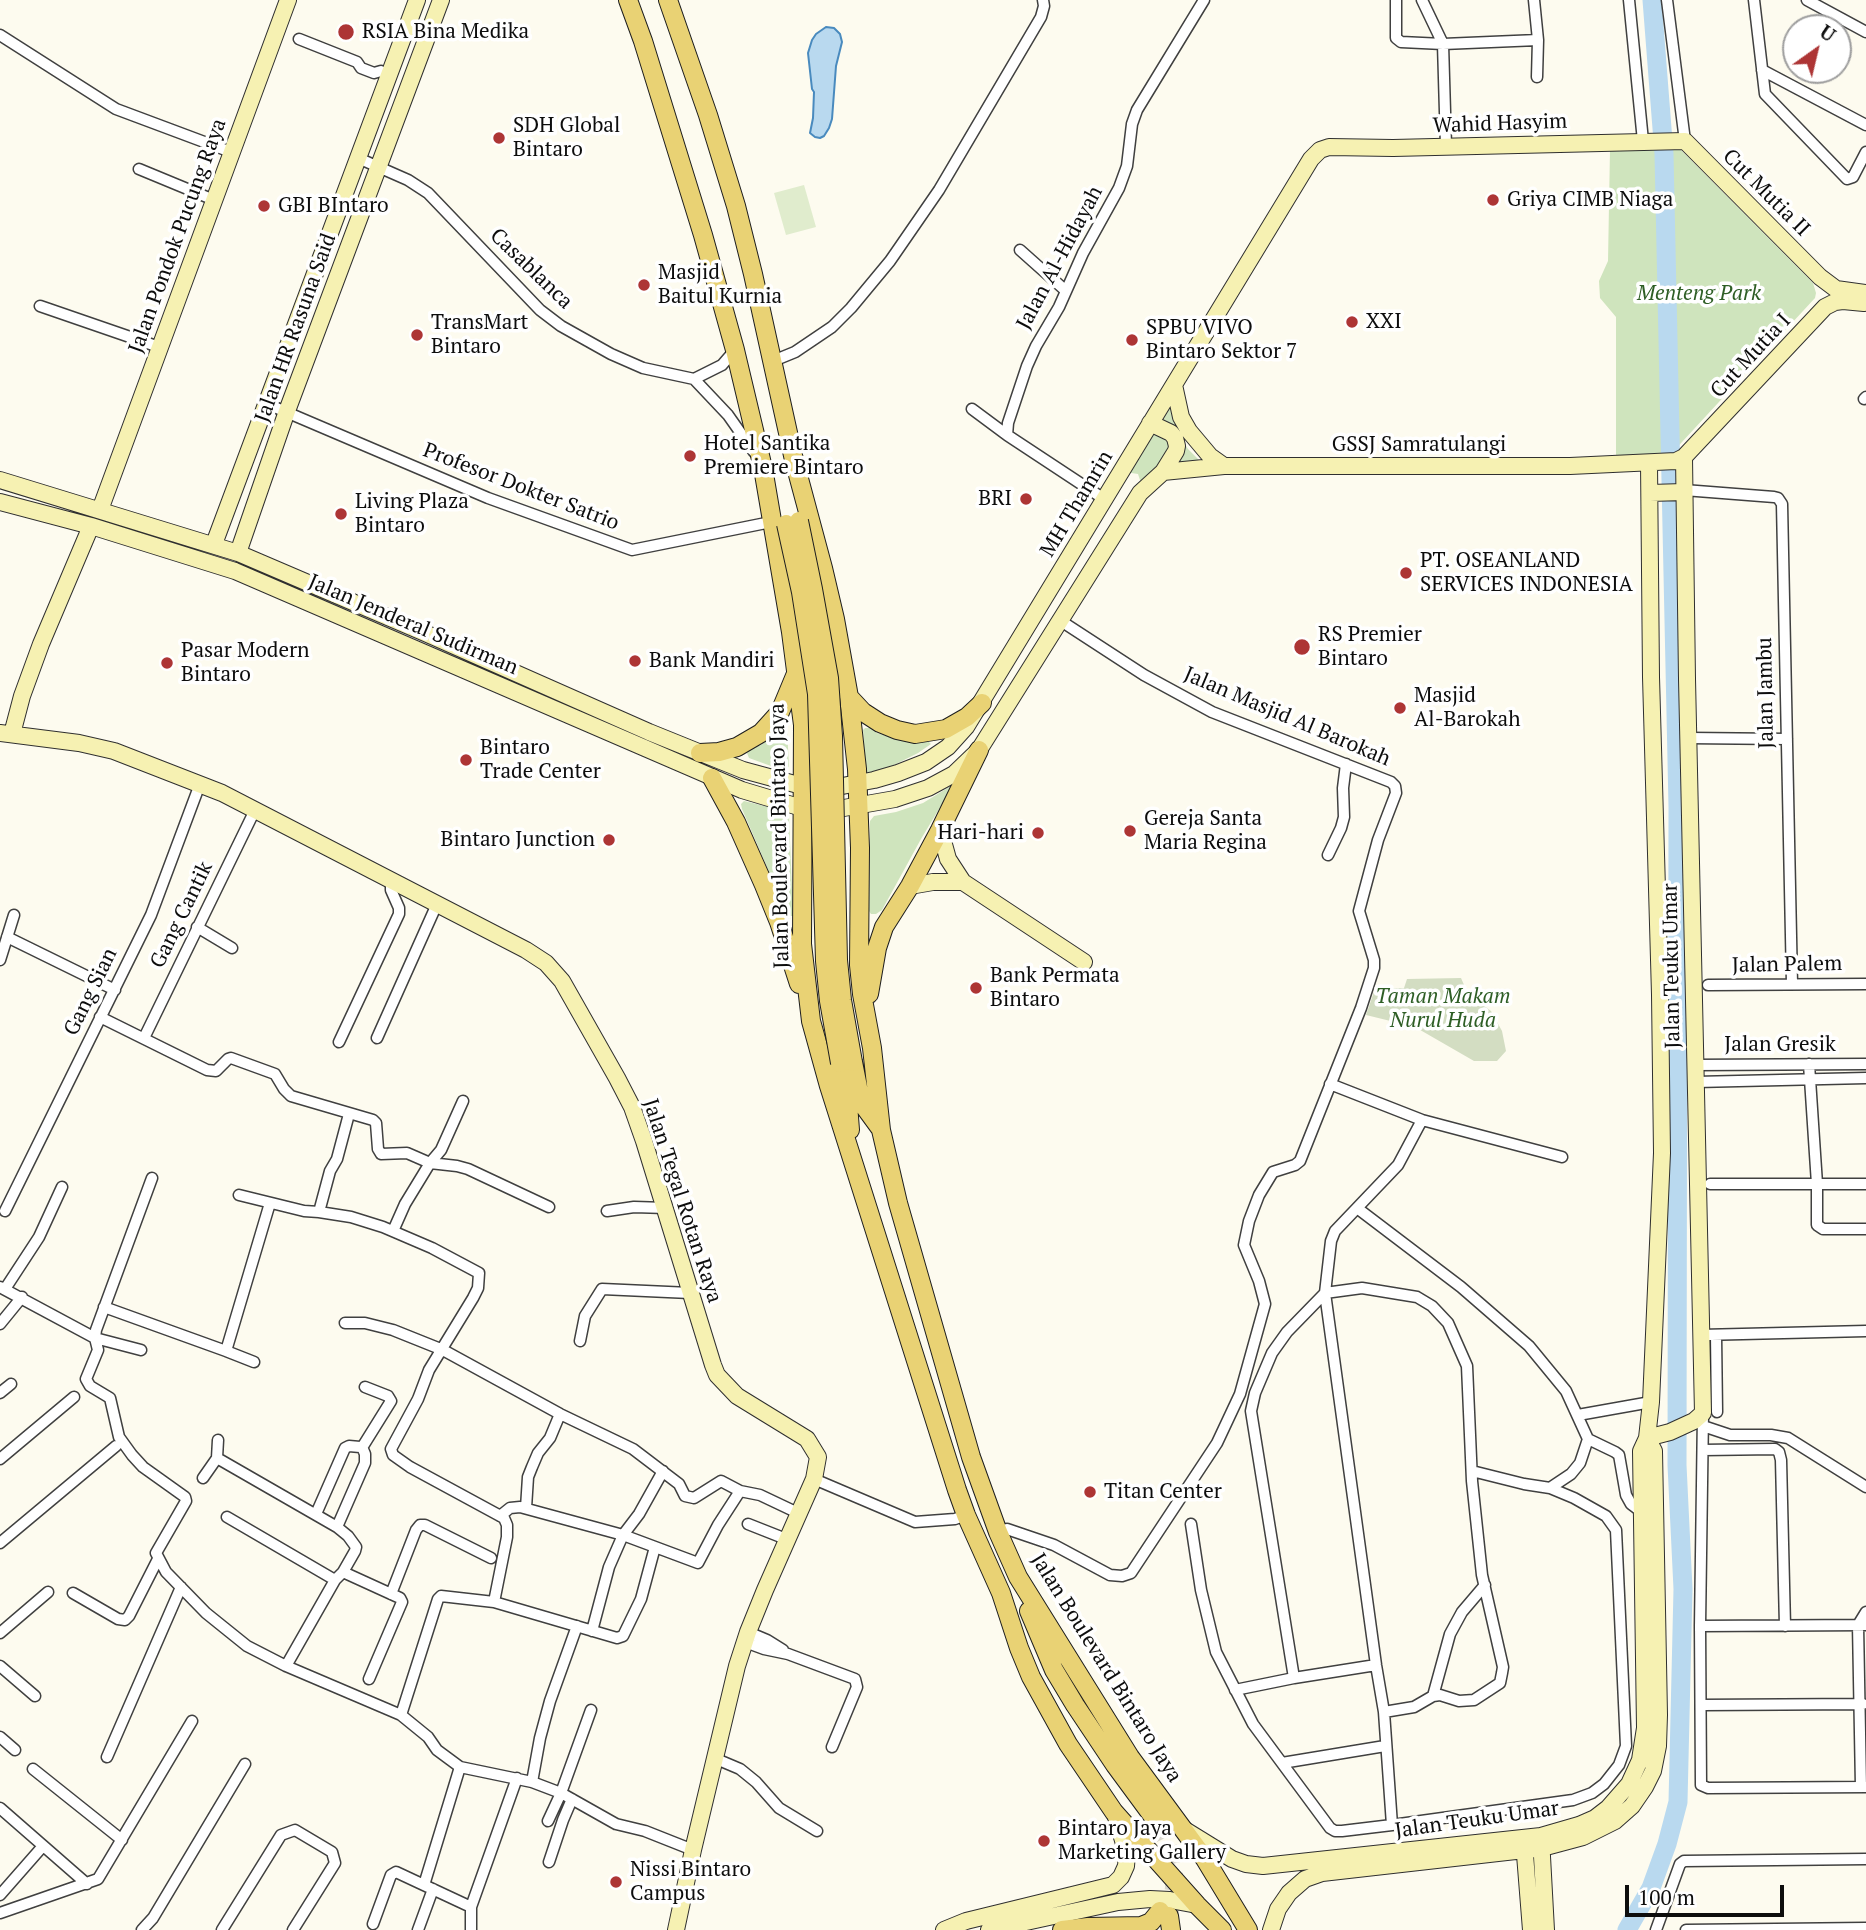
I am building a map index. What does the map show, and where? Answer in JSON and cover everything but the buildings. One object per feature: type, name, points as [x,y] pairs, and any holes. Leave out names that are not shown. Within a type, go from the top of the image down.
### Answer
[{"type":"main road","name":"Jalan Pondok Pucung Raya","points":[[100,510],[288,0]]},
{"type":"main road","name":"Jalan HR Rasuna Said","points":[[214,544],[358,158],[385,72],[417,0]]},
{"type":"main road","name":"Jalan HR Rasuna Said","points":[[238,553],[287,411],[441,0]]},
{"type":"main road","name":"Jalan Boulevard Bintaro Jaya","points":[[628,0],[687,182],[736,350],[762,466],[815,598],[829,678],[833,736],[838,960],[852,1158]]},
{"type":"main road","name":"Jalan Boulevard Bintaro Jaya","points":[[668,0],[736,206],[794,460],[835,619],[849,697],[858,783],[859,965],[881,1130],[971,1457],[998,1532],[1018,1577],[1130,1757],[1219,1880],[1248,1930]]},
{"type":"main road","name":"Wahid Hasyim","points":[[1320,150],[1329,147],[1683,140]]},
{"type":"main road","name":"Cut Mutia II","points":[[1683,140],[1820,277],[1836,289],[1866,293]]},
{"type":"main road","name":"MH Thamrin","points":[[802,786],[836,787],[898,773],[926,762],[948,747],[966,727],[1311,159],[1320,150]]},
{"type":"main road","points":[[1820,277],[1827,293],[1825,307],[1843,301],[1866,303]]},
{"type":"main road","name":"Cut Mutia I","points":[[1680,459],[1825,307]]},
{"type":"main road","points":[[1174,385],[1181,417],[1189,432],[1210,457],[1224,466]]},
{"type":"main road","points":[[867,1016],[869,988],[884,928],[910,886],[979,751],[1140,493],[1163,472],[1176,451],[1175,438],[1171,433],[1150,423]]},
{"type":"main road","name":"GSSJ Samratulangi","points":[[1163,472],[1224,466],[1570,466],[1680,459]]},
{"type":"main road","name":"Jalan Teuku Umar","points":[[1542,1842],[1595,1818],[1608,1808],[1629,1784],[1640,1760],[1645,1728],[1641,1451],[1647,1438],[1651,1402],[1662,1153],[1651,677],[1670,492],[1680,459]]},
{"type":"main road","name":"Jalan Boulevard Bintaro Jaya","points":[[794,460],[785,522],[803,725],[802,944],[811,1021],[829,1086],[966,1515],[1001,1593],[1018,1648],[1031,1677],[1068,1744],[1114,1812],[1222,1930]]},
{"type":"main road","name":"Jalan Teuku Umar","points":[[1654,462],[1670,492],[1688,738],[1704,1065],[1696,1082],[1708,1335],[1704,1418]]},
{"type":"main road","name":"Jalan Jenderal Sudirman","points":[[0,480],[238,553],[700,753],[743,770],[802,786]]},
{"type":"main road","points":[[107,487],[122,517]]},
{"type":"main road","name":"Jalan Jenderal Sudirman","points":[[0,502],[120,534],[235,571],[712,778],[802,808]]},
{"type":"main road","name":"Jalan Tegal Rotan Raya","points":[[91,526],[6,734],[79,743],[114,751],[200,784],[526,950],[554,970],[632,1107],[718,1375],[737,1396],[807,1439],[818,1457],[814,1479],[786,1539],[747,1637],[714,1758],[676,1930]]},
{"type":"main road","points":[[82,549],[100,538],[120,534]]},
{"type":"main road","points":[[330,612],[340,604],[339,596]]},
{"type":"main road","points":[[349,620],[348,612],[357,603]]},
{"type":"main road","points":[[700,753],[737,747],[761,733],[780,712],[797,673]]},
{"type":"main road","points":[[849,697],[863,712],[880,723],[915,734],[946,729],[967,717],[982,703]]},
{"type":"main road","points":[[803,750],[810,764],[824,767],[846,757],[854,743]]},
{"type":"main road","points":[[802,808],[838,809],[895,799],[928,788],[954,774],[979,751]]},
{"type":"main road","points":[[712,778],[741,831],[779,922],[811,1021]]},
{"type":"main road","points":[[802,845],[804,835],[811,825],[826,819],[849,827],[860,848]]},
{"type":"main road","points":[[940,830],[948,859],[963,882],[1084,962]]},
{"type":"main road","points":[[910,886],[933,882],[963,882]]},
{"type":"main road","name":"Jalan Boulevard Bintaro Jaya","points":[[846,1062],[861,1101],[881,1130]]},
{"type":"main road","points":[[1647,1438],[1704,1418]]},
{"type":"main road","name":"Jalan Teuku Umar","points":[[1271,1930],[1278,1909],[1289,1893],[1305,1879],[1322,1873],[1583,1837],[1615,1821],[1632,1806],[1653,1771],[1658,1746],[1654,1451],[1647,1438]]},
{"type":"main road","points":[[1001,1593],[1041,1671],[1069,1718],[1104,1771],[1152,1825],[1054,1670],[1029,1612],[1018,1577]]},
{"type":"main road","points":[[944,1930],[966,1921],[1113,1885],[1126,1866],[1127,1854],[1114,1812]]},
{"type":"main road","name":"Jalan Teuku Umar","points":[[1183,1829],[1232,1859],[1263,1866],[1525,1844]]},
{"type":"main road","points":[[1542,1842],[1546,1930]]},
{"type":"main road","points":[[1525,1844],[1531,1930]]},
{"type":"main road","points":[[1113,1885],[1122,1895],[1118,1902]]},
{"type":"main road","points":[[989,1930],[1118,1902],[1150,1899],[1197,1905]]},
{"type":"main road","points":[[1062,1930],[1141,1926],[1167,1919]]},
{"type":"street","points":[[773,361],[795,352],[832,327],[890,261],[939,190],[1041,17],[1043,0]]},
{"type":"street","name":"Jalan Al-Hidayah","points":[[1007,435],[1011,412],[1027,366],[1083,253],[1119,188],[1137,110],[1204,0]]},
{"type":"street","points":[[1396,0],[1398,41],[1443,44],[1538,40]]},
{"type":"street","points":[[1422,0],[1443,44],[1446,146]]},
{"type":"street","points":[[1534,0],[1538,40],[1537,77]]},
{"type":"street","points":[[1629,0],[1644,141]]},
{"type":"street","points":[[1667,0],[1683,140]]},
{"type":"street","points":[[1754,0],[1765,94],[1846,178],[1853,177],[1866,152]]},
{"type":"street","points":[[1807,0],[1866,32]]},
{"type":"street","points":[[0,36],[116,109],[231,152]]},
{"type":"street","points":[[299,39],[357,62],[363,61],[385,72]]},
{"type":"street","points":[[1762,70],[1866,125]]},
{"type":"street","name":"Casablanca","points":[[358,158],[408,180],[428,193],[540,310],[561,326],[611,354],[643,368],[694,379]]},
{"type":"street","points":[[139,169],[214,200]]},
{"type":"street","points":[[1020,250],[1066,291]]},
{"type":"street","points":[[40,306],[159,347]]},
{"type":"street","points":[[736,350],[722,365],[694,379],[728,415],[762,466]]},
{"type":"street","name":"Profesor Dokter Satrio","points":[[265,403],[488,498],[632,550],[785,522]]},
{"type":"street","points":[[972,409],[1104,499]]},
{"type":"street","name":"Jalan Jambu","points":[[1670,492],[1774,497],[1781,501],[1792,984]]},
{"type":"street","name":"Jalan Masjid Al Barokah","points":[[1061,621],[1144,675],[1212,712],[1391,782],[1395,786],[1396,793],[1378,839],[1359,911],[1374,968],[1330,1084]]},
{"type":"street","points":[[1688,738],[1787,738]]},
{"type":"street","points":[[1328,855],[1344,817],[1346,764]]},
{"type":"street","name":"Gang Sian","points":[[5,1211],[151,915],[200,784]]},
{"type":"street","name":"Gang Cantik","points":[[144,1038],[255,810]]},
{"type":"street","points":[[339,1042],[399,915],[391,890],[391,880]]},
{"type":"street","points":[[377,1038],[436,904]]},
{"type":"street","points":[[0,960],[14,915]]},
{"type":"street","points":[[197,928],[232,948]]},
{"type":"street","points":[[7,937],[115,990]]},
{"type":"street","name":"Jalan Palem","points":[[1709,985],[1866,984]]},
{"type":"street","points":[[100,1017],[207,1070],[216,1071],[231,1058],[273,1073],[291,1097],[371,1119],[375,1122],[381,1154],[407,1153],[430,1163],[468,1169],[549,1207]]},
{"type":"street","points":[[1809,1064],[1817,1184],[1816,1219],[1819,1228],[1866,1229]]},
{"type":"street","name":"Jalan Gresik","points":[[1704,1065],[1866,1064]]},
{"type":"street","points":[[1696,1082],[1866,1078]]},
{"type":"street","points":[[998,1532],[1007,1529],[1054,1545],[1110,1575],[1122,1576],[1130,1573],[1217,1443],[1240,1394],[1265,1304],[1259,1280],[1244,1245],[1249,1221],[1259,1195],[1273,1172],[1300,1161],[1330,1084],[1422,1120],[1562,1157]]},
{"type":"street","points":[[393,1231],[405,1204],[441,1150],[463,1101]]},
{"type":"street","points":[[319,1212],[349,1114]]},
{"type":"street","points":[[1392,1825],[1384,1712],[1325,1293],[1331,1241],[1340,1224],[1398,1165],[1422,1120]]},
{"type":"street","points":[[152,1178],[104,1307],[95,1338],[98,1350],[86,1379],[110,1398],[119,1437],[132,1455],[143,1467],[185,1497],[186,1501],[156,1553],[166,1572],[206,1613],[247,1646],[286,1666],[401,1715],[428,1737],[436,1750],[460,1767],[532,1782],[561,1793],[616,1824],[645,1831],[692,1850]]},
{"type":"street","points":[[1710,1184],[1866,1184]]},
{"type":"street","points":[[62,1187],[39,1237],[3,1288],[95,1338],[141,1350]]},
{"type":"street","points":[[239,1195],[304,1212],[351,1217],[393,1231],[479,1273],[478,1288],[429,1370],[418,1399],[391,1452],[410,1467],[504,1518],[507,1537],[494,1602]]},
{"type":"street","points":[[226,1351],[270,1203]]},
{"type":"street","points":[[607,1211],[634,1207],[666,1208]]},
{"type":"street","points":[[1357,1208],[1461,1287],[1529,1346],[1566,1391],[1588,1439],[1619,1455],[1626,1495],[1643,1513]]},
{"type":"street","points":[[1294,1678],[1251,1410],[1255,1393],[1272,1353],[1287,1332],[1325,1293],[1362,1288],[1417,1297],[1432,1306],[1448,1323],[1467,1366],[1472,1481],[1485,1585],[1503,1667],[1500,1683],[1474,1700],[1459,1701],[1440,1695],[1414,1707],[1384,1712]]},
{"type":"street","points":[[580,1341],[585,1316],[602,1289],[690,1293]]},
{"type":"street","points":[[0,1324],[22,1297]]},
{"type":"street","points":[[104,1307],[254,1362]]},
{"type":"street","points":[[345,1323],[365,1323],[393,1330],[443,1350],[560,1414],[633,1449],[679,1484],[685,1496],[694,1498],[721,1480],[740,1491],[761,1495],[798,1513]]},
{"type":"street","points":[[1708,1335],[1866,1331]]},
{"type":"street","points":[[0,1393],[11,1384]]},
{"type":"street","points":[[362,1447],[391,1401],[388,1396],[365,1387]]},
{"type":"street","points":[[0,1459],[74,1396]]},
{"type":"street","points":[[1578,1415],[1651,1402]]},
{"type":"street","points":[[526,1508],[528,1477],[560,1414]]},
{"type":"street","points":[[1866,1487],[1788,1438],[1730,1434],[1704,1418],[1700,1626],[1701,1785],[1707,1788],[1864,1787],[1862,1625],[1866,1612]]},
{"type":"street","points":[[1550,1488],[1571,1474],[1580,1462],[1588,1439]]},
{"type":"street","points":[[203,1478],[217,1458],[218,1440]]},
{"type":"street","points":[[0,1543],[116,1446]]},
{"type":"street","points":[[316,1514],[345,1448],[362,1447]]},
{"type":"street","points":[[337,1527],[365,1463],[362,1447]]},
{"type":"street","points":[[1703,1450],[1775,1449],[1779,1452],[1785,1626]]},
{"type":"street","points":[[217,1458],[337,1527],[356,1547],[286,1666]]},
{"type":"street","points":[[592,1631],[609,1567],[623,1535],[639,1514],[663,1471]]},
{"type":"street","points":[[1191,1524],[1201,1590],[1216,1652],[1253,1724],[1330,1828],[1342,1831],[1573,1800],[1592,1793],[1604,1784],[1619,1765],[1626,1746],[1616,1530],[1606,1516],[1550,1488],[1472,1471]]},
{"type":"street","points":[[814,1479],[915,1522],[956,1519],[966,1515]]},
{"type":"street","points":[[500,1516],[514,1506],[526,1508],[623,1535],[698,1563],[740,1491]]},
{"type":"street","points":[[228,1517],[339,1576],[400,1598],[402,1602],[369,1679]]},
{"type":"street","points":[[748,1524],[786,1539]]},
{"type":"street","points":[[391,1594],[420,1525],[425,1525],[491,1558]]},
{"type":"street","points":[[401,1715],[438,1599],[446,1595],[494,1602],[617,1639],[623,1636],[641,1599],[655,1547]]},
{"type":"street","points":[[73,1593],[118,1619],[125,1620],[158,1559]]},
{"type":"street","points":[[1433,1696],[1450,1634],[1462,1612],[1485,1585]]},
{"type":"street","points":[[107,1757],[181,1587]]},
{"type":"street","points":[[0,1633],[48,1592]]},
{"type":"street","points":[[1700,1626],[1862,1625]]},
{"type":"street","points":[[532,1782],[550,1701],[577,1626]]},
{"type":"street","points":[[747,1637],[764,1649],[788,1654],[850,1676],[857,1683],[832,1747]]},
{"type":"street","points":[[1235,1690],[1376,1665]]},
{"type":"street","points":[[0,1666],[35,1696]]},
{"type":"street","points":[[1702,1704],[1863,1704]]},
{"type":"street","points":[[548,1821],[591,1710]]},
{"type":"street","points":[[0,1913],[87,1884],[103,1873],[192,1721]]},
{"type":"street","points":[[0,1737],[15,1751]]},
{"type":"street","points":[[1282,1763],[1385,1746]]},
{"type":"street","points":[[714,1758],[740,1769],[756,1782],[779,1808],[817,1832]]},
{"type":"street","points":[[142,1930],[153,1918],[245,1764]]},
{"type":"street","points":[[418,1930],[460,1767]]},
{"type":"street","points":[[33,1769],[122,1840]]},
{"type":"street","points":[[471,1930],[471,1907],[517,1777]]},
{"type":"street","points":[[549,1862],[572,1799]]},
{"type":"street","points":[[0,1808],[87,1884]]},
{"type":"street","points":[[222,1930],[281,1835],[295,1830],[332,1852],[335,1863],[293,1930]]},
{"type":"street","points":[[0,1895],[4,1881],[43,1846]]},
{"type":"street","points":[[1656,1930],[1680,1864],[1684,1861],[1866,1859]]},
{"type":"street","points":[[373,1924],[393,1872],[471,1907]]},
{"type":"street","points":[[1686,1930],[1866,1928]]},
{"type":"green space","name":"Menteng Park","points":[[1677,146],[1813,283],[1816,293],[1815,298],[1670,455],[1616,458],[1616,317],[1600,298],[1599,281],[1608,261],[1610,150]]},
{"type":"green space","points":[[804,185],[816,227],[786,235],[774,193]]},
{"type":"green space","points":[[1169,399],[1177,432],[1188,449],[1203,464],[1141,483],[1138,474],[1125,472]]},
{"type":"green space","points":[[784,726],[787,729],[787,769],[782,770],[749,758],[747,753],[751,748],[761,745]]},
{"type":"green space","points":[[865,728],[896,739],[928,741],[931,744],[890,767],[866,775]]},
{"type":"green space","points":[[954,784],[882,910],[871,914],[870,821],[874,816],[923,803]]},
{"type":"green space","points":[[744,801],[785,811],[789,815],[793,916],[788,916],[742,809],[741,804]]},
{"type":"green space","name":"Taman Makam Nurul Huda","points":[[1461,978],[1468,994],[1491,1011],[1502,1031],[1506,1051],[1497,1061],[1474,1061],[1415,1027],[1366,1015],[1375,989],[1404,988],[1407,979]]},
{"type":"water","points":[[826,27],[834,28],[840,34],[842,42],[836,66],[832,119],[824,136],[820,138],[810,133],[814,92],[808,53],[816,34]]},
{"type":"waterway","points":[[1627,1930],[1651,1888],[1678,1802],[1683,1589],[1677,1465],[1678,807],[1664,154],[1652,0]]},
{"type":"tunnel","points":[[1157,1822],[1167,1842],[1174,1872],[1169,1916]]},
{"type":"place","name":"RSIA Bina Medika","points":[[346,32]]},
{"type":"place","name":"SDH Global Bintaro","points":[[499,138]]},
{"type":"place","name":"Griya CIMB Niaga","points":[[1493,200]]},
{"type":"place","name":"GBI BIntaro","points":[[264,206]]},
{"type":"place","name":"Masjid Baitul Kurnia","points":[[644,285]]},
{"type":"place","name":"XXI","points":[[1352,322]]},
{"type":"place","name":"TransMart Bintaro","points":[[417,335]]},
{"type":"place","name":"SPBU VIVO Bintaro Sektor 7","points":[[1132,340]]},
{"type":"place","name":"Hotel Santika Premiere Bintaro","points":[[690,456]]},
{"type":"place","name":"BRI","points":[[1026,499]]},
{"type":"place","name":"Living Plaza Bintaro","points":[[341,514]]},
{"type":"place","name":"PT. OSEANLAND SERVICES INDONESIA","points":[[1406,573]]},
{"type":"place","name":"RS Premier Bintaro","points":[[1302,647]]},
{"type":"place","name":"Bank Mandiri","points":[[635,661]]},
{"type":"place","name":"Pasar Modern Bintaro","points":[[167,663]]},
{"type":"place","name":"Masjid Al-Barokah","points":[[1400,708]]},
{"type":"place","name":"Bintaro Trade Center","points":[[466,760]]},
{"type":"place","name":"Gereja Santa Maria Regina","points":[[1130,831]]},
{"type":"place","name":"Hari-hari","points":[[1038,833]]},
{"type":"place","name":"Bintaro Junction","points":[[609,840]]},
{"type":"place","name":"Bank Permata Bintaro","points":[[976,988]]},
{"type":"place","name":"Titan Center","points":[[1090,1492]]},
{"type":"place","name":"Bintaro Jaya Marketing Gallery","points":[[1044,1841]]},
{"type":"place","name":"Nissi Bintaro Campus","points":[[616,1882]]}]
